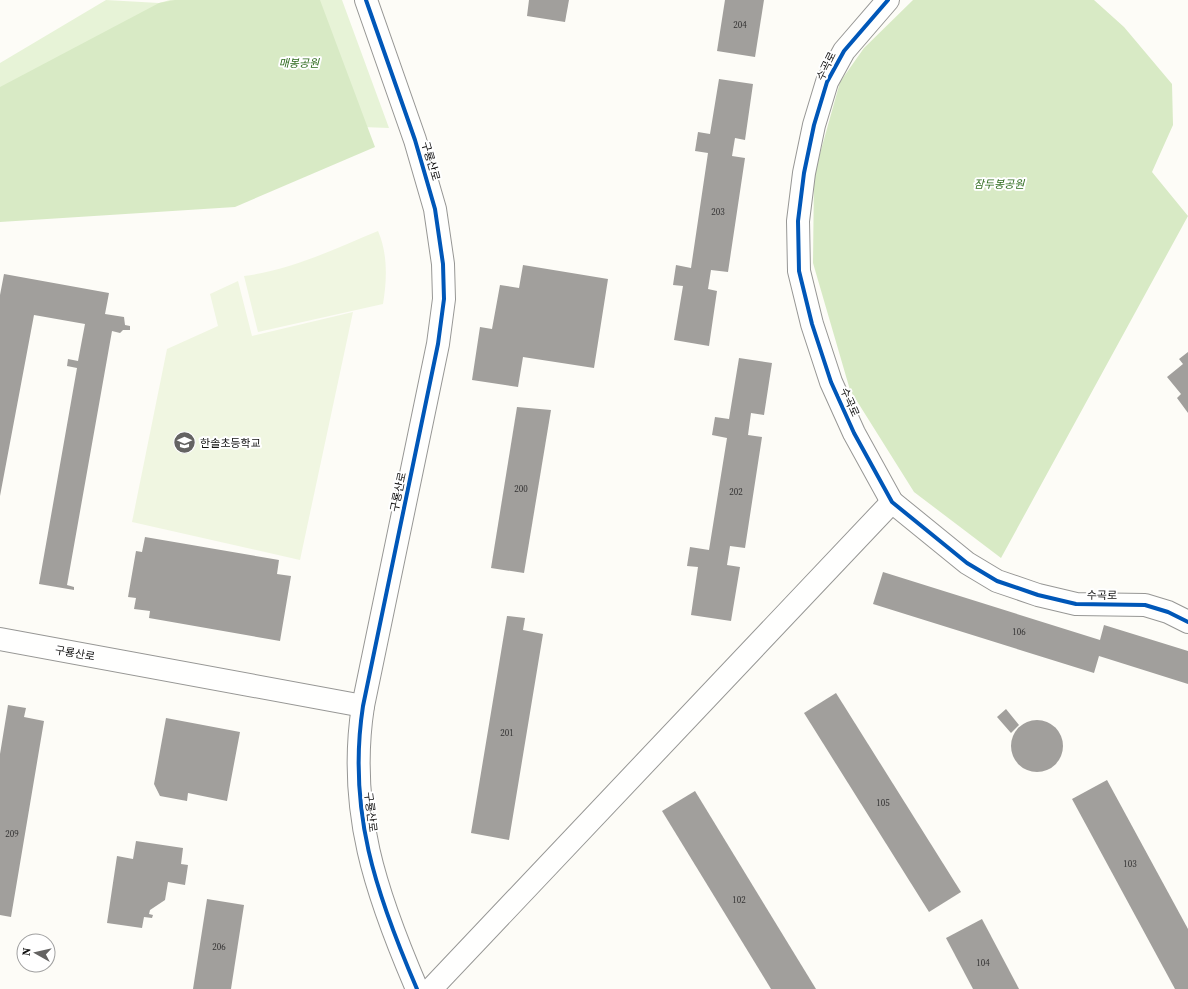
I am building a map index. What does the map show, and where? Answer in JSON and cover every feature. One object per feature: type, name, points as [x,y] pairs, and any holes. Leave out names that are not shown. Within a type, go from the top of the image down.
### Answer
[{"type":"street","name":"구룡산로","points":[[366,0],[415,140],[435,208],[443,264],[444,299],[438,344],[363,706],[359,733],[358,781],[367,851],[402,954],[417,989]]},
{"type":"street","name":"수곡로","points":[[888,0],[844,51],[827,82],[814,125],[804,173],[798,221],[799,271],[812,324],[831,382],[854,433],[892,502],[967,563],[997,581],[1038,595],[1076,604],[1144,605],[1168,612],[1188,622]]},
{"type":"street","points":[[430,989],[892,502]]},
{"type":"street","name":"구룡산로","points":[[0,639],[363,706]]},
{"type":"green space","name":"매봉공원","points":[[106,0],[159,3],[170,0],[342,0],[389,128],[66,116],[0,201],[0,63]]},
{"type":"green space","points":[[175,0],[320,0],[375,147],[235,207],[0,222],[0,87],[159,3]]},
{"type":"green space","name":"잠두봉공원","points":[[913,0],[1094,0],[1124,27],[1172,84],[1173,125],[1152,172],[1188,216],[1001,558],[914,492],[850,390],[813,263],[814,175],[840,82],[864,48]]},
{"type":"green space","points":[[378,231],[384,249],[386,267],[383,304],[258,332],[244,276],[296,264]]},
{"type":"green space","points":[[238,281],[252,336],[353,312],[300,560],[132,522],[167,349],[218,326],[210,294]]},
{"type":"building","points":[[529,0],[569,0],[565,22],[527,16]]},
{"type":"building","points":[[725,0],[764,0],[755,57],[717,51]]},
{"type":"building","points":[[719,79],[753,84],[745,140],[735,138],[732,156],[745,158],[728,272],[711,270],[708,289],[717,291],[709,346],[674,340],[683,286],[673,285],[676,265],[691,268],[708,153],[695,151],[698,132],[710,134]]},
{"type":"building","points":[[523,265],[608,279],[594,368],[523,357],[518,387],[472,380],[480,327],[492,329],[500,285],[519,288]]},
{"type":"building","points":[[4,274],[109,293],[105,314],[124,317],[125,325],[130,326],[130,330],[123,330],[120,333],[112,331],[67,585],[74,587],[74,590],[39,584],[77,368],[67,366],[68,359],[78,361],[85,324],[34,315],[0,496],[0,295]]},
{"type":"building","points":[[1188,352],[1188,413],[1177,398],[1181,394],[1167,377],[1183,364],[1179,359]]},
{"type":"building","points":[[739,358],[772,363],[764,415],[751,413],[748,435],[762,437],[745,548],[730,546],[727,565],[740,567],[731,621],[691,615],[698,567],[687,566],[690,547],[709,550],[727,438],[712,435],[715,417],[729,419]]},
{"type":"building","points":[[517,407],[551,410],[524,573],[491,568]]},
{"type":"building","points":[[145,537],[279,560],[277,574],[291,576],[280,641],[149,618],[150,611],[134,609],[136,598],[128,597],[136,551],[142,552]]},
{"type":"building","points":[[883,572],[1100,640],[1104,625],[1188,651],[1188,684],[1099,656],[1094,673],[873,604]]},
{"type":"building","points":[[507,616],[525,618],[523,630],[543,634],[509,840],[471,833]]},
{"type":"building","points":[[836,693],[961,892],[929,912],[804,713]]},
{"type":"building","points":[[8,705],[26,708],[24,717],[44,721],[11,917],[0,915],[0,754]]},
{"type":"building","points":[[1006,709],[1019,725],[1011,733],[997,717]]},
{"type":"building","points":[[166,718],[240,732],[227,801],[188,793],[187,801],[160,796],[154,784]]},
{"type":"building","points":[[1037,720],[1047,722],[1055,728],[1061,736],[1063,746],[1061,756],[1055,764],[1047,770],[1037,772],[1027,770],[1019,764],[1013,756],[1011,746],[1013,736],[1019,728],[1027,722]]},
{"type":"building","points":[[1107,780],[1188,929],[1188,989],[1175,989],[1072,799]]},
{"type":"building","points":[[695,791],[816,989],[771,989],[662,811]]},
{"type":"building","points":[[136,841],[183,848],[181,864],[188,865],[185,885],[168,882],[165,900],[150,910],[149,914],[153,915],[152,918],[144,917],[142,928],[107,923],[117,856],[133,859]]},
{"type":"building","points":[[207,899],[244,905],[231,989],[193,989]]},
{"type":"building","points":[[982,919],[1019,989],[973,989],[946,938]]},
{"type":"cycle path","points":[[366,0],[415,140],[435,209],[443,264],[444,299],[438,344],[363,706],[359,744],[359,781],[362,816],[369,851],[389,919],[417,989]]},
{"type":"cycle path","points":[[888,0],[844,51],[827,82],[814,125],[804,173],[798,221],[799,271],[812,324],[831,382],[854,433],[892,502],[967,563],[997,581],[1038,595],[1076,604],[1145,605],[1168,612],[1188,622]]},
{"type":"place","name":"한솔초등학교","points":[[184,443]]}]
